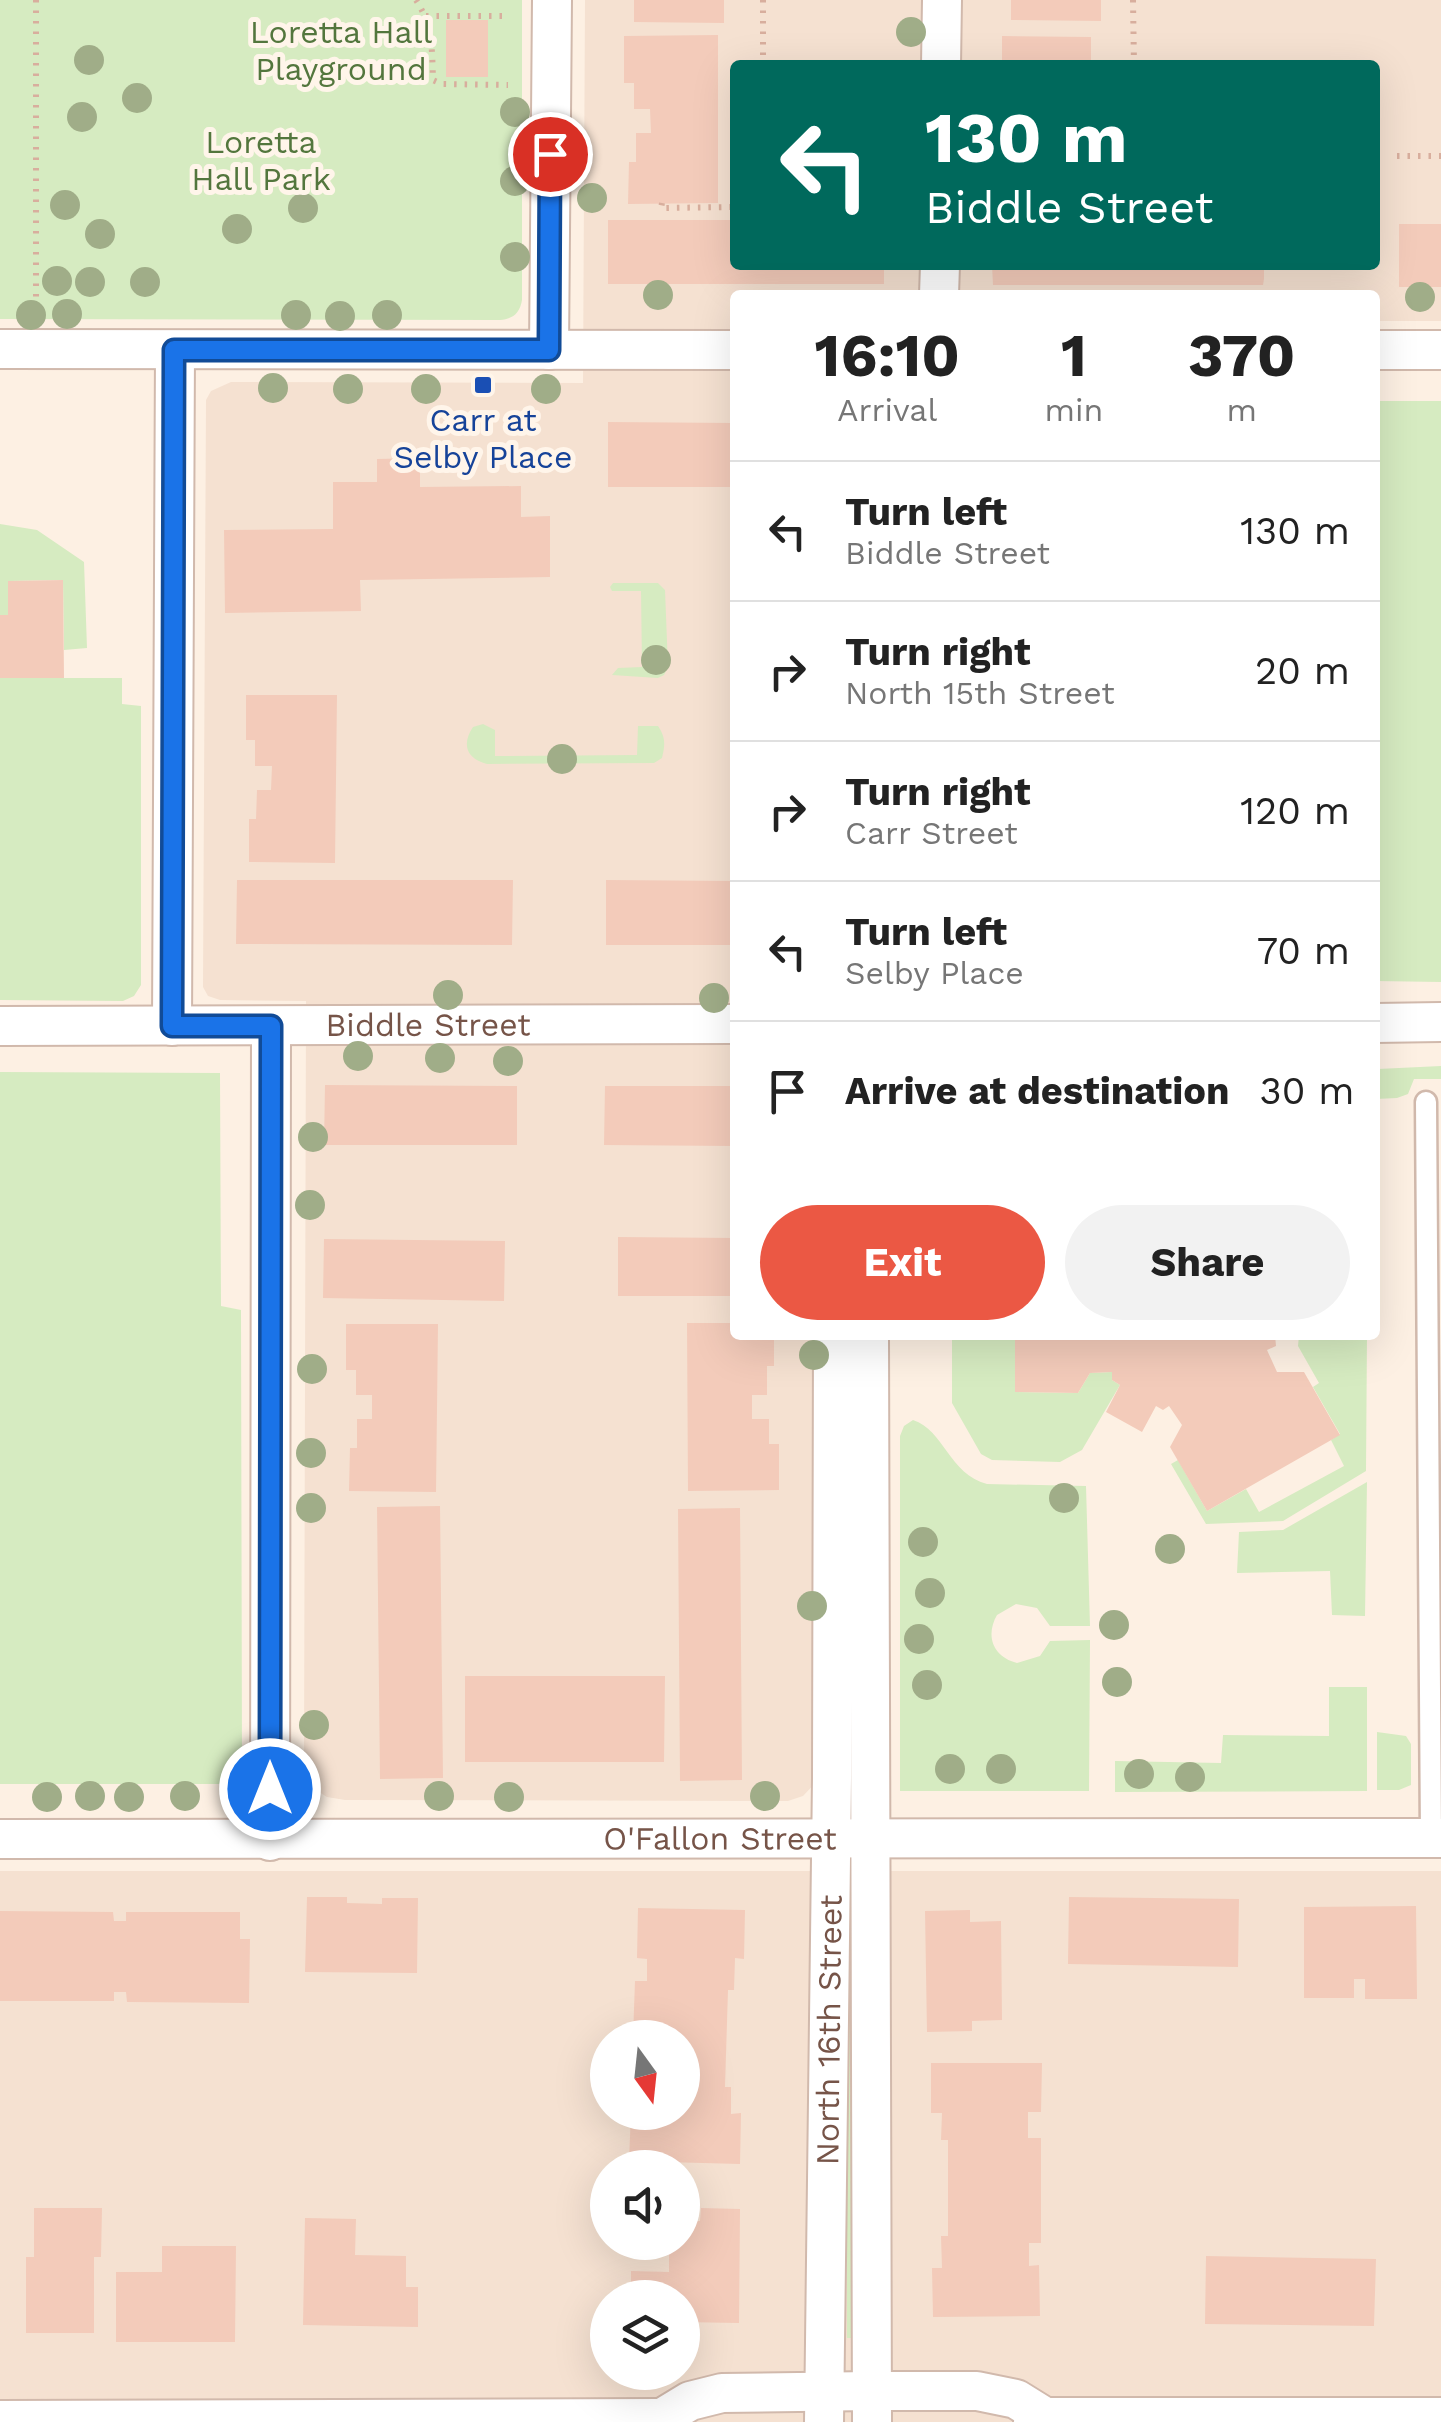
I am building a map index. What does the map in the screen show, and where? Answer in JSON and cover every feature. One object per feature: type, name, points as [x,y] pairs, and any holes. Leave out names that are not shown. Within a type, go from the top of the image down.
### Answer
[{"type":"street","points":[[549,350],[552,0]]},
{"type":"street","points":[[941,60],[942,0]]},
{"type":"street","points":[[0,349],[730,350]]},
{"type":"street","points":[[172,1026],[174,350]]},
{"type":"street","points":[[1380,350],[1441,350]]},
{"type":"street","points":[[1380,1023],[1441,1022]]},
{"type":"street","name":"Biddle Street","points":[[0,1026],[730,1024]]},
{"type":"street","points":[[270,1841],[271,1026]]},
{"type":"street","name":"North 16th Street","points":[[823,2407],[833,1340]]},
{"type":"street","name":"North 16th Street","points":[[870,1340],[872,2406]]},
{"type":"street","name":"O'Fallon Street","points":[[0,1839],[1436,1838]]},
{"type":"street","points":[[0,2420],[666,2420],[690,2401],[722,2393],[823,2407],[872,2406],[977,2391],[1016,2400],[1039,2420],[1441,2417]]},
{"type":"lane","points":[[1426,1102],[1436,1838]]},
{"type":"path","points":[[36,0],[36,306]]},
{"type":"path","points":[[416,0],[432,35],[433,80],[442,84],[508,85]]},
{"type":"path","points":[[763,0],[763,60]]},
{"type":"path","points":[[1133,0],[1134,60]]},
{"type":"path","points":[[426,16],[507,16]]},
{"type":"path","points":[[1397,156],[1441,156]]},
{"type":"path","points":[[662,203],[661,208],[730,208]]},
{"type":"shaded area","points":[[585,0],[1441,0],[1441,321],[1380,321],[1380,290],[730,290],[730,1340],[822,1340],[820,1778],[803,1796],[788,1801],[345,1800],[327,1797],[307,1779],[306,1001],[220,1000],[208,996],[203,987],[206,400],[211,391],[231,382],[583,383]]},
{"type":"shaded area","points":[[0,1871],[1441,1871],[1441,2422],[0,2422]]},
{"type":"green space","name":"Loretta Hall Park","points":[[0,0],[522,0],[522,300],[518,312],[500,320],[0,319]]},
{"type":"green space","points":[[1380,401],[1441,401],[1441,982],[1380,981]]},
{"type":"green space","points":[[0,524],[37,530],[84,562],[87,648],[64,650],[63,580],[9,581],[8,615],[0,615]]},
{"type":"green space","points":[[613,583],[658,583],[665,590],[668,667],[664,675],[612,675],[618,668],[642,667],[641,591],[612,591]]},
{"type":"green space","points":[[0,678],[122,678],[122,704],[141,706],[141,985],[134,996],[123,1001],[0,1000]]},
{"type":"green space","points":[[483,724],[495,730],[495,756],[637,755],[638,726],[658,726],[664,749],[662,758],[654,763],[487,764],[475,759],[467,745],[473,727]]},
{"type":"green space","points":[[1441,1066],[1441,1079],[1414,1079],[1408,1094],[1380,1099],[1380,1069]]},
{"type":"green space","points":[[0,1072],[220,1073],[221,1306],[241,1310],[242,1773],[230,1773],[220,1784],[0,1784]]},
{"type":"green space","points":[[952,1340],[1015,1340],[1015,1392],[1078,1393],[1090,1373],[1112,1372],[1112,1380],[1120,1385],[1082,1450],[1060,1462],[992,1460],[981,1454],[952,1403]]},
{"type":"green space","points":[[1299,1340],[1367,1340],[1366,1471],[1283,1521],[1206,1524],[1171,1464],[1178,1460],[1207,1511],[1246,1489],[1259,1512],[1344,1466],[1331,1440],[1340,1434],[1313,1387],[1319,1383],[1298,1346]]},
{"type":"green space","points":[[913,1420],[932,1433],[964,1471],[987,1484],[1086,1486],[1090,1626],[1050,1626],[1037,1608],[1016,1604],[997,1615],[992,1638],[1002,1656],[1017,1663],[1040,1656],[1050,1641],[1090,1640],[1089,1791],[900,1791],[900,1436],[904,1426]]},
{"type":"green space","points":[[1367,1482],[1365,1616],[1332,1615],[1330,1571],[1237,1573],[1239,1532],[1283,1530]]},
{"type":"green space","points":[[1329,1687],[1367,1687],[1367,1791],[1115,1792],[1115,1761],[1221,1763],[1223,1735],[1329,1736]]},
{"type":"green space","points":[[1377,1732],[1406,1736],[1411,1744],[1411,1785],[1399,1790],[1377,1790]]},
{"type":"green space","points":[[847,1961],[860,1961],[860,2338],[847,2338]]},
{"type":"building","points":[[634,0],[724,0],[724,23],[634,22]]},
{"type":"building","points":[[1011,0],[1101,0],[1101,21],[1011,20]]},
{"type":"building","points":[[446,20],[488,20],[488,77],[446,77]]},
{"type":"building","points":[[718,35],[718,203],[628,204],[629,162],[636,162],[636,133],[651,133],[650,109],[634,109],[634,83],[624,83],[624,36]]},
{"type":"building","points":[[1002,36],[1091,37],[1091,60],[1002,60]]},
{"type":"building","points":[[608,220],[730,220],[730,270],[884,270],[884,284],[608,284]]},
{"type":"building","points":[[1399,224],[1441,224],[1441,287],[1399,287]]},
{"type":"building","points":[[992,270],[1264,270],[1263,285],[993,285]]},
{"type":"building","points":[[608,422],[730,423],[730,487],[608,487]]},
{"type":"building","points":[[420,458],[420,487],[521,486],[521,517],[550,516],[550,577],[360,580],[361,611],[225,613],[224,530],[333,529],[333,482],[377,482],[377,459]]},
{"type":"building","points":[[63,580],[64,678],[0,678],[0,615],[8,615],[8,581]]},
{"type":"building","points":[[246,695],[337,695],[335,863],[249,862],[249,819],[256,819],[257,790],[271,790],[272,766],[255,766],[255,740],[246,740]]},
{"type":"building","points":[[237,880],[513,880],[512,945],[236,944]]},
{"type":"building","points":[[606,880],[730,881],[730,945],[606,945]]},
{"type":"building","points":[[325,1085],[517,1086],[517,1145],[324,1145]]},
{"type":"building","points":[[605,1086],[730,1086],[730,1146],[604,1145]]},
{"type":"building","points":[[618,1237],[730,1238],[730,1296],[618,1296]]},
{"type":"building","points":[[324,1239],[505,1241],[504,1301],[323,1298]]},
{"type":"building","points":[[687,1323],[730,1323],[730,1340],[774,1340],[774,1366],[767,1366],[767,1395],[752,1395],[752,1419],[769,1419],[769,1444],[779,1444],[779,1490],[688,1491]]},
{"type":"building","points":[[346,1324],[438,1324],[436,1492],[349,1491],[350,1448],[357,1448],[357,1419],[372,1419],[372,1395],[356,1395],[356,1370],[346,1370]]},
{"type":"building","points":[[1015,1340],[1275,1340],[1276,1346],[1267,1350],[1277,1372],[1304,1372],[1340,1435],[1207,1511],[1170,1447],[1182,1425],[1169,1406],[1163,1410],[1156,1406],[1142,1432],[1106,1412],[1120,1385],[1112,1380],[1112,1372],[1090,1373],[1078,1393],[1015,1392]]},
{"type":"building","points":[[440,1506],[443,1778],[380,1779],[377,1507]]},
{"type":"building","points":[[740,1508],[742,1780],[680,1781],[678,1509]]},
{"type":"building","points":[[465,1676],[665,1676],[664,1762],[465,1762]]},
{"type":"building","points":[[307,1897],[347,1897],[347,1903],[382,1904],[382,1898],[418,1898],[417,1973],[305,1972]]},
{"type":"building","points":[[1069,1897],[1239,1899],[1238,1967],[1068,1964]]},
{"type":"building","points":[[1416,1906],[1417,1999],[1365,1999],[1365,1979],[1354,1979],[1354,1998],[1304,1998],[1304,1907]]},
{"type":"building","points":[[638,1908],[745,1910],[744,1959],[735,1958],[734,1990],[728,1990],[725,2087],[731,2087],[731,2114],[741,2113],[740,2164],[700,2163],[700,2150],[629,2150],[630,2130],[700,2130],[700,2020],[634,2020],[635,1981],[647,1981],[647,1959],[637,1958]]},
{"type":"building","points":[[970,1910],[970,1922],[1001,1921],[1002,2020],[972,2021],[972,2031],[927,2032],[925,1911]]},
{"type":"building","points":[[0,1911],[113,1912],[114,1921],[126,1921],[126,1912],[240,1912],[240,1939],[250,1939],[249,2003],[127,2002],[126,1992],[114,1992],[114,2001],[0,2001]]},
{"type":"building","points":[[931,2063],[1042,2063],[1041,2112],[1028,2112],[1028,2138],[1041,2138],[1041,2243],[1029,2243],[1029,2266],[1039,2265],[1040,2316],[933,2317],[932,2268],[942,2268],[941,2236],[948,2236],[948,2140],[941,2140],[942,2113],[931,2113]]},
{"type":"building","points":[[34,2208],[102,2208],[101,2257],[94,2257],[94,2333],[26,2333],[26,2257],[34,2257]]},
{"type":"building","points":[[701,2208],[740,2209],[739,2323],[700,2322],[700,2280],[631,2280],[631,2271],[669,2272],[669,2260],[700,2260]]},
{"type":"building","points":[[305,2218],[356,2219],[355,2255],[406,2256],[406,2287],[418,2287],[418,2327],[303,2325]]},
{"type":"building","points":[[162,2246],[236,2246],[235,2342],[116,2342],[116,2272],[162,2272]]},
{"type":"building","points":[[1206,2256],[1376,2259],[1374,2326],[1205,2324]]},
{"type":"place","name":"Carr at Selby Place","points":[[483,385]]},
{"type":"route","points":[[270,1789],[271,1026],[172,1026],[174,350],[549,350],[550,154]]},
{"type":"park label","name":"Loretta Hall Playground","points":[[341,50]]}]
